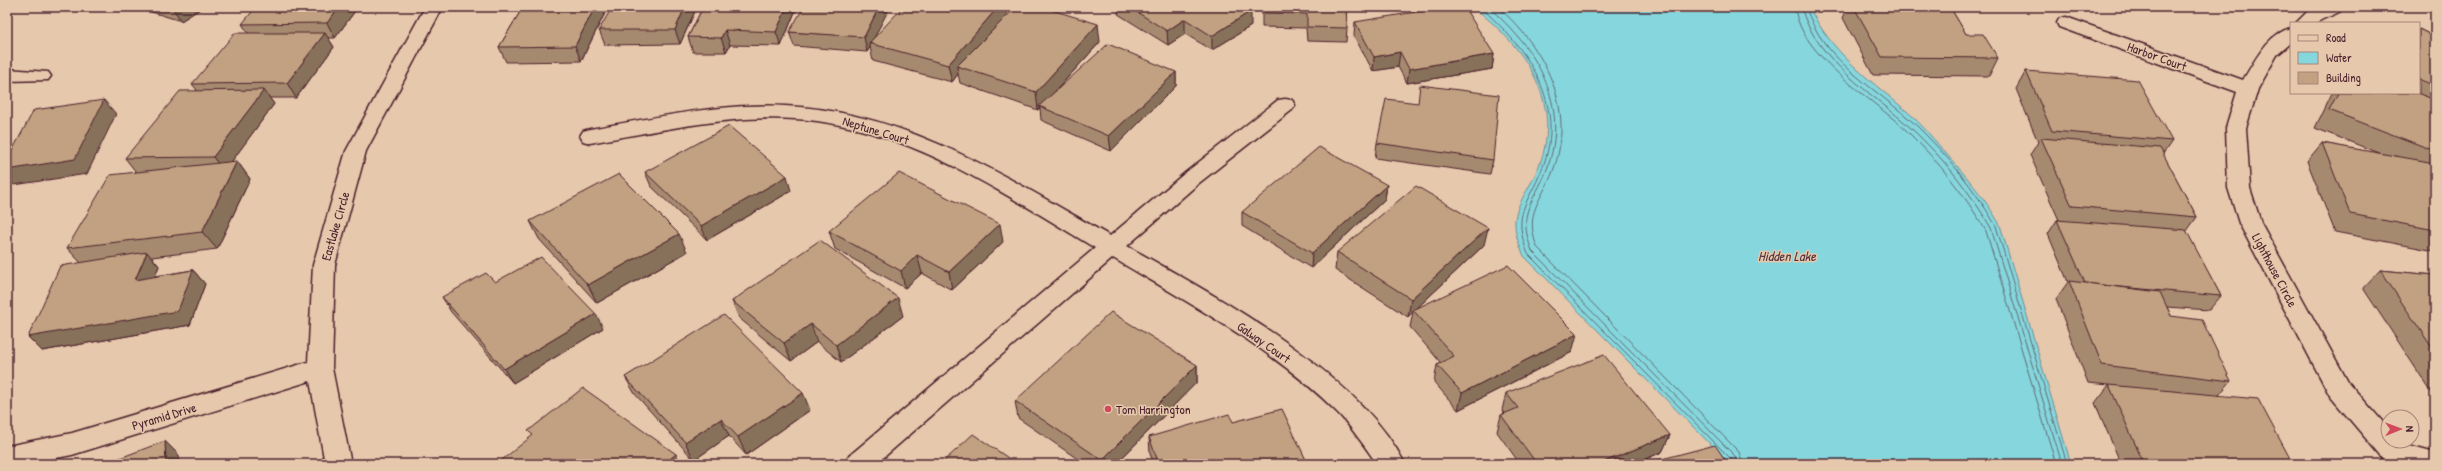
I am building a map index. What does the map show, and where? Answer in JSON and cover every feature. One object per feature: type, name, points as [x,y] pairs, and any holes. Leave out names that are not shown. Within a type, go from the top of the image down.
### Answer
[{"type":"street","name":"Eastlake Circle","points":[[338,464],[320,368],[324,265],[356,151],[434,7]]},
{"type":"street","points":[[2306,22],[2317,13],[2336,7]]},
{"type":"street","name":"Harbor Court","points":[[2066,23],[2248,90]]},
{"type":"street","name":"Lighthouse Circle","points":[[2290,35],[2270,51],[2248,90],[2236,128],[2239,188],[2250,223],[2339,389],[2393,452],[2434,464]]},
{"type":"street","points":[[7,76],[41,76]]},
{"type":"street","points":[[858,464],[1113,248],[1192,178],[1285,105]]},
{"type":"street","name":"Neptune Court","points":[[590,136],[722,114],[784,112],[849,120],[926,147],[1002,185],[1113,248]]},
{"type":"street","name":"Galway Court","points":[[1113,248],[1266,341],[1342,401],[1392,464]]},
{"type":"street","name":"Pyramid Drive","points":[[7,457],[72,444],[320,368]]},
{"type":"water","name":"Hidden Lake","points":[[1473,7],[1809,7],[1828,38],[1850,63],[1929,133],[1987,204],[2000,225],[2071,464],[1730,464],[1524,256],[1518,241],[1515,228],[1515,218],[1539,166],[1546,142],[1547,119],[1542,97],[1534,76],[1522,56],[1508,38]]},
{"type":"building","points":[[256,7],[339,7],[327,23],[242,24]]},
{"type":"building","points":[[523,7],[595,7],[575,46],[499,47]]},
{"type":"building","points":[[612,7],[685,7],[675,30],[599,30]]},
{"type":"building","points":[[703,7],[787,7],[776,32],[725,30],[721,38],[688,37]]},
{"type":"building","points":[[804,7],[879,7],[864,37],[789,32]]},
{"type":"building","points":[[903,7],[998,7],[948,65],[869,43]]},
{"type":"building","points":[[1016,7],[1042,7],[1098,24],[1036,92],[957,66]]},
{"type":"building","points":[[1129,7],[1244,7],[1251,11],[1212,36],[1185,19],[1167,31]]},
{"type":"building","points":[[1262,7],[1346,7],[1347,28],[1307,27],[1307,14],[1262,13]]},
{"type":"building","points":[[1446,7],[1464,7],[1494,54],[1409,69],[1400,52],[1374,57],[1355,22]]},
{"type":"building","points":[[1854,7],[1950,7],[1966,34],[1983,34],[1998,58],[1882,57]]},
{"type":"building","points":[[2420,30],[2435,37],[2435,87],[2420,80]]},
{"type":"building","points":[[235,33],[325,33],[287,83],[192,84]]},
{"type":"building","points":[[1108,44],[1176,72],[1109,136],[1039,106]]},
{"type":"building","points":[[2026,71],[2138,80],[2172,141],[2052,131]]},
{"type":"building","points":[[1420,85],[1499,95],[1493,160],[1377,143],[1386,99],[1418,103]]},
{"type":"building","points":[[264,90],[213,157],[125,158],[180,91]]},
{"type":"building","points":[[2337,94],[2420,94],[2435,100],[2435,151],[2329,110]]},
{"type":"building","points":[[104,100],[75,159],[7,170],[7,160],[34,110]]},
{"type":"building","points":[[729,126],[787,176],[701,226],[645,172]]},
{"type":"building","points":[[2041,138],[2160,148],[2197,217],[2072,206]]},
{"type":"building","points":[[2322,143],[2435,163],[2435,230],[2350,214]]},
{"type":"building","points":[[1319,147],[1387,185],[1312,253],[1242,212]]},
{"type":"building","points":[[237,161],[202,232],[67,248],[110,175]]},
{"type":"building","points":[[899,173],[1000,224],[949,272],[917,255],[901,271],[829,231]]},
{"type":"building","points":[[619,174],[679,234],[588,285],[530,221]]},
{"type":"building","points":[[1416,186],[1488,228],[1411,299],[1337,252]]},
{"type":"building","points":[[2057,220],[2186,230],[2221,296],[2085,283]]},
{"type":"building","points":[[820,240],[898,298],[836,345],[811,324],[784,343],[732,301]]},
{"type":"building","points":[[147,252],[135,280],[193,270],[178,311],[28,337],[60,266]]},
{"type":"building","points":[[541,257],[596,314],[504,369],[442,297],[486,273],[495,282]]},
{"type":"building","points":[[1508,265],[1577,334],[1462,393],[1437,365],[1454,356],[1413,310]]},
{"type":"building","points":[[2380,270],[2435,275],[2435,352]]},
{"type":"building","points":[[2069,281],[2160,292],[2171,316],[2202,320],[2231,381],[2102,365]]},
{"type":"building","points":[[1111,312],[1197,365],[1102,460],[1015,401]]},
{"type":"building","points":[[724,315],[803,393],[738,437],[721,419],[685,442],[625,377]]},
{"type":"building","points":[[1604,355],[1670,435],[1599,464],[1537,464],[1501,415],[1518,408],[1506,393]]},
{"type":"building","points":[[2109,385],[2258,399],[2293,464],[2144,464]]},
{"type":"building","points":[[583,388],[676,454],[664,464],[497,464],[533,435],[528,431]]},
{"type":"building","points":[[1282,409],[1308,464],[1159,464],[1149,437],[1229,414],[1233,422]]},
{"type":"building","points":[[973,434],[1017,464],[941,464]]},
{"type":"building","points":[[165,441],[166,464],[104,464]]},
{"type":"building","points":[[1715,445],[1728,464],[1643,464]]},
{"type":"place","name":"Tom Harrington","points":[[1108,409]]}]
